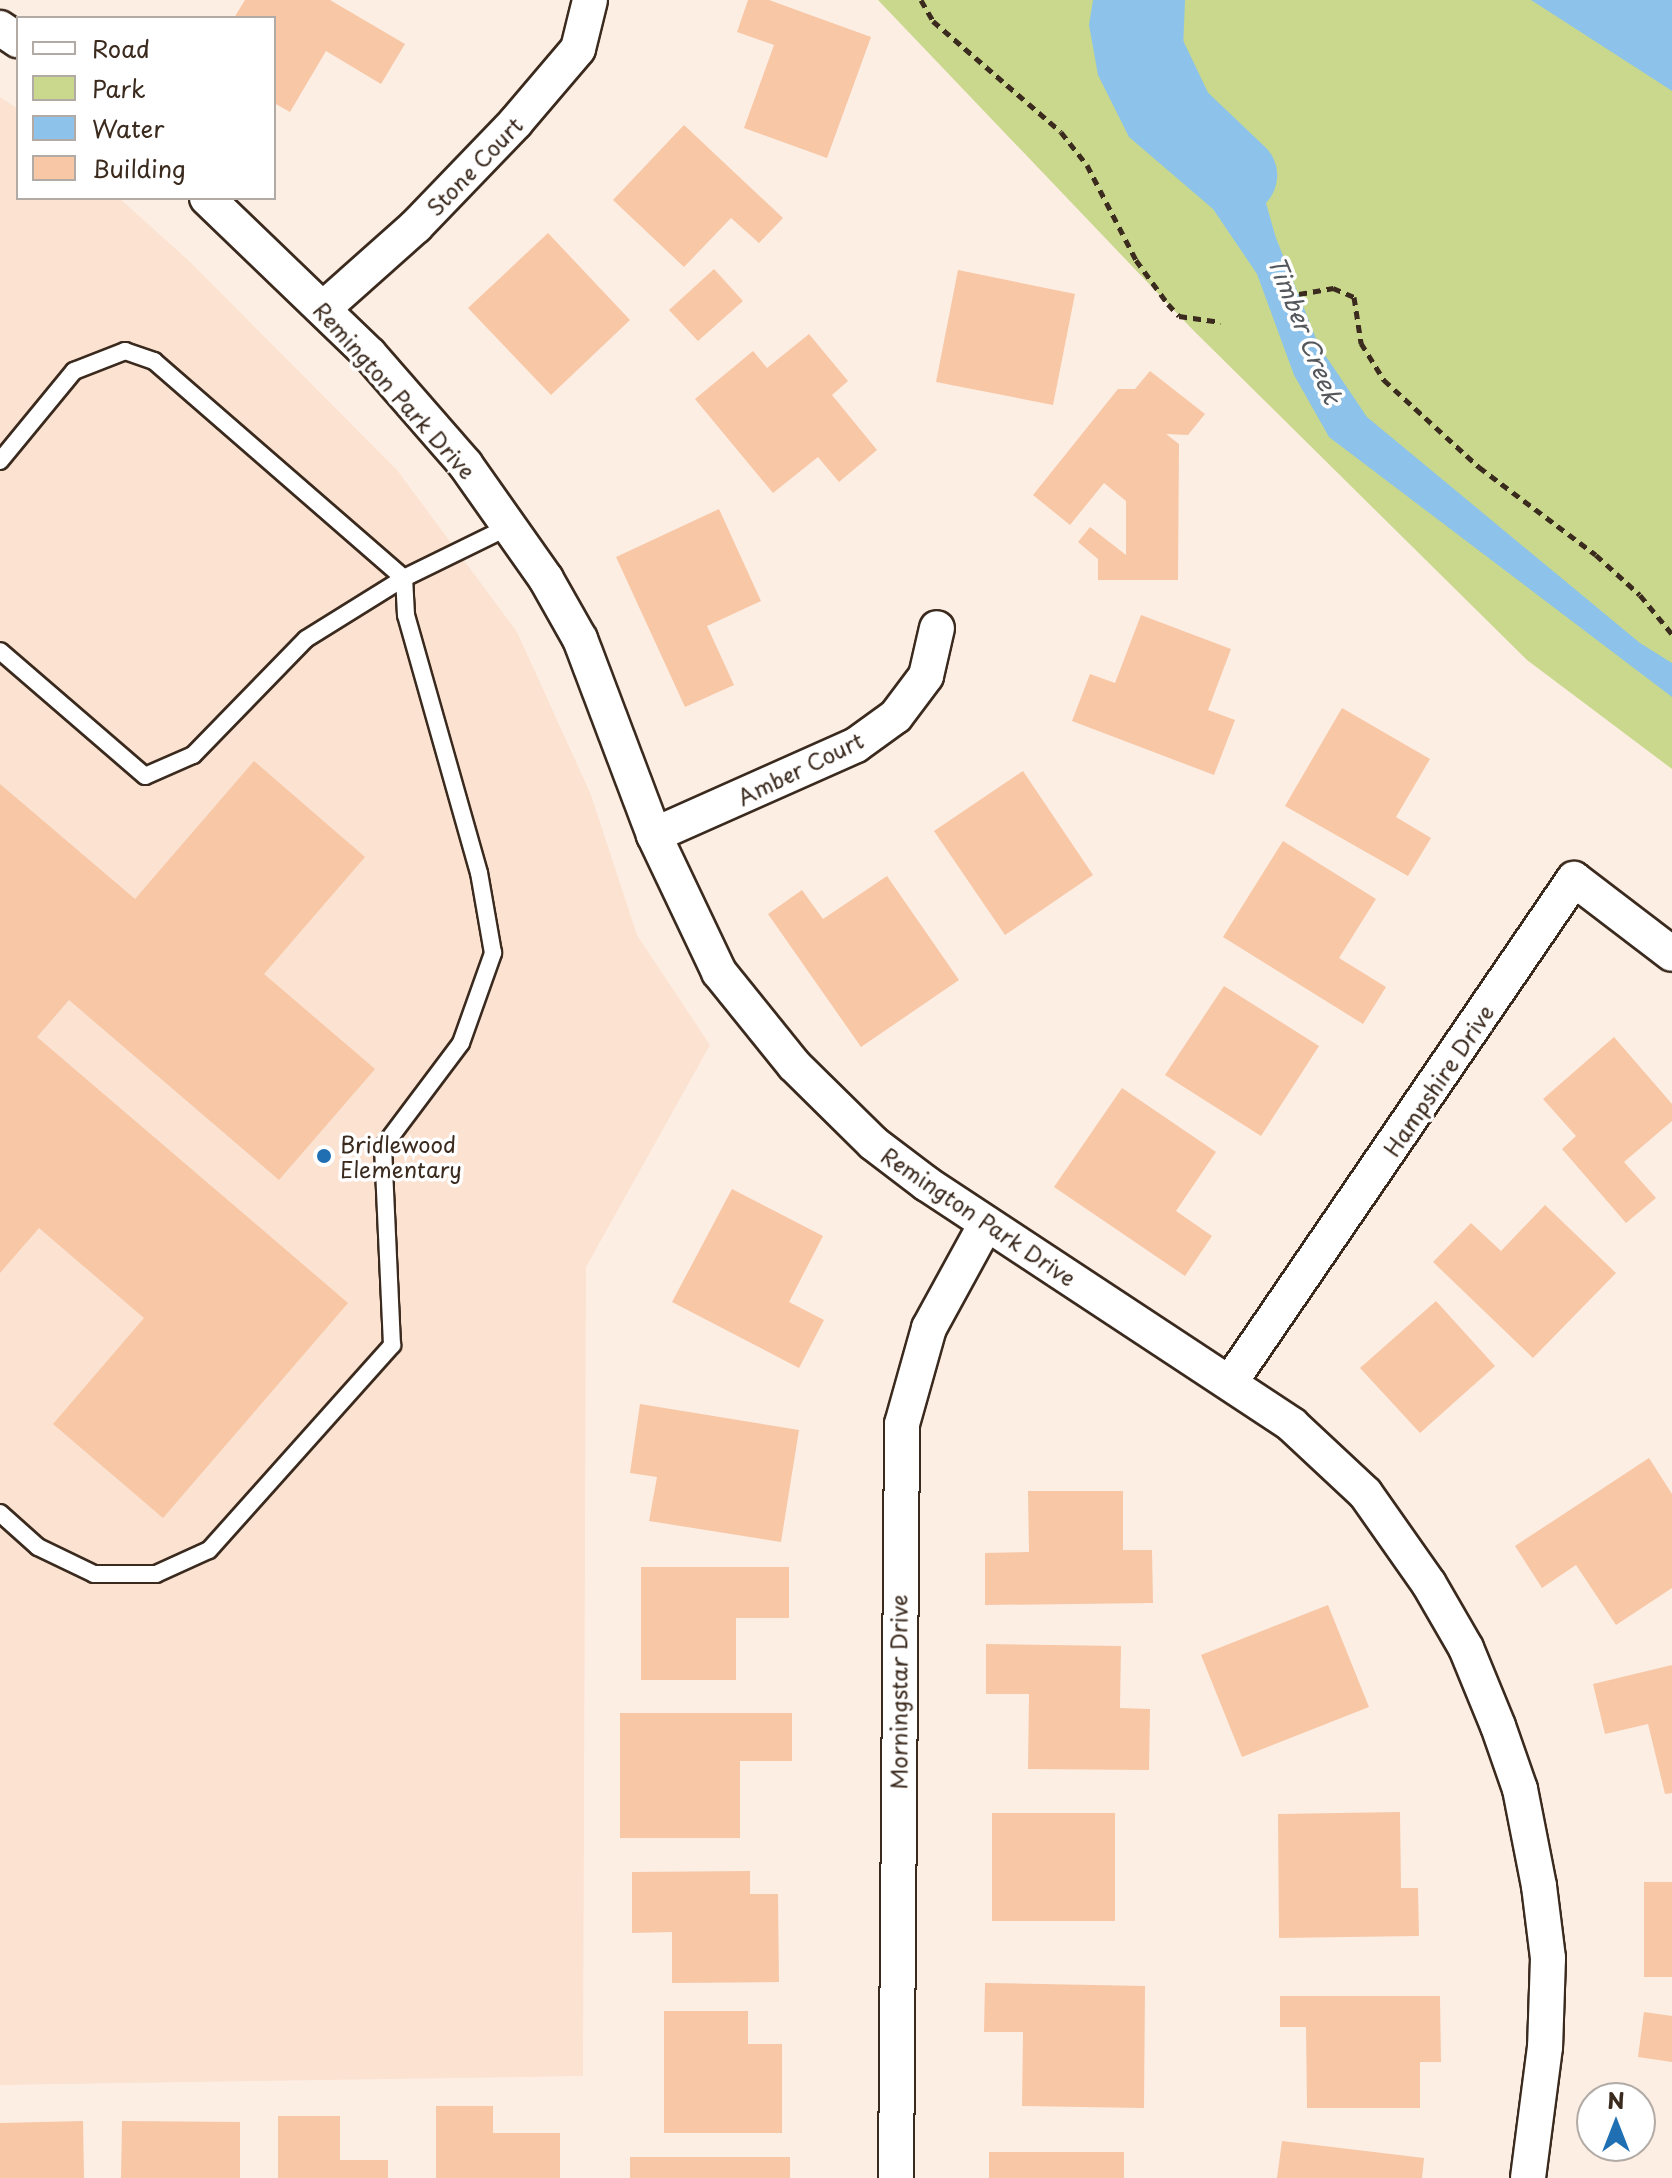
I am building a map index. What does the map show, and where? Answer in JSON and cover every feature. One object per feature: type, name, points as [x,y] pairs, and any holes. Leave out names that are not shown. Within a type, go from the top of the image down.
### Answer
[{"type":"street","name":"Stone Court","points":[[324,308],[416,226],[515,123],[578,49],[590,0]]},
{"type":"street","name":"Remington Park Drive","points":[[209,200],[324,308],[465,464],[508,527],[580,639],[654,835],[719,972],[794,1065],[873,1143],[986,1224],[1231,1381],[1292,1425],[1365,1493],[1429,1584],[1466,1648],[1520,1789],[1548,1958],[1545,2047],[1528,2178]]},
{"type":"street","name":"Amber Court","points":[[654,835],[856,745],[896,716],[926,676],[937,628]]},
{"type":"street","name":"Hampshire Drive","points":[[1231,1381],[1574,879],[1672,954]]},
{"type":"street","name":"Morningstar Drive","points":[[896,2178],[902,1424],[929,1328],[986,1224]]},
{"type":"lane","points":[[0,461],[74,371],[125,351],[154,361],[404,578],[406,615],[479,873],[493,953],[461,1043],[383,1147],[392,1345],[209,1550],[156,1574],[94,1574],[38,1547],[0,1513]]},
{"type":"lane","points":[[0,651],[145,776],[193,755],[306,639],[404,578],[508,527]]},
{"type":"path","points":[[921,0],[933,21],[1061,132],[1087,165],[1136,260],[1179,316],[1221,322]]},
{"type":"path","points":[[1299,294],[1333,288],[1354,297],[1361,343],[1384,380],[1479,467],[1596,555],[1640,595],[1672,634]]},
{"type":"shaded area","name":"Bridlewood Elementary","points":[[0,97],[16,108],[16,200],[121,200],[189,261],[397,470],[517,632],[591,795],[637,935],[710,1045],[586,1267],[583,2076],[0,2085]]},
{"type":"green space","points":[[878,0],[1672,0],[1672,769],[1527,660],[1193,330]]},
{"type":"water","points":[[1093,0],[1133,0],[1136,34],[1156,89],[1257,172],[1276,238],[1319,346],[1367,417],[1640,643],[1672,663],[1672,697],[1329,437],[1294,375],[1257,274],[1213,209],[1129,137],[1098,75],[1089,25]]},
{"type":"water","points":[[1531,0],[1672,0],[1672,91],[1666,87]]},
{"type":"building","points":[[245,0],[330,0],[405,44],[381,84],[326,51],[290,112],[276,104],[276,16],[235,16]]},
{"type":"building","points":[[748,0],[769,0],[871,37],[827,158],[744,128],[774,45],[737,32]]},
{"type":"building","points":[[684,125],[783,218],[759,243],[731,218],[684,267],[613,200]]},
{"type":"building","points":[[548,233],[630,320],[551,395],[468,308]]},
{"type":"building","points":[[714,269],[743,301],[698,341],[669,310]]},
{"type":"building","points":[[958,270],[1075,294],[1053,405],[936,382]]},
{"type":"building","points":[[809,334],[848,381],[832,395],[877,450],[839,482],[818,457],[773,493],[695,399],[753,351],[767,368]]},
{"type":"building","points":[[1150,371],[1205,414],[1188,435],[1166,434],[1179,444],[1178,580],[1098,580],[1098,559],[1078,542],[1090,527],[1126,555],[1126,501],[1104,483],[1070,525],[1033,495],[1118,389],[1135,389]]},
{"type":"building","points":[[719,509],[761,601],[707,626],[734,685],[685,707],[616,557]]},
{"type":"building","points":[[1141,615],[1231,649],[1208,710],[1235,720],[1214,775],[1072,721],[1090,674],[1115,683]]},
{"type":"building","points":[[1342,708],[1430,759],[1396,817],[1431,838],[1408,876],[1285,806]]},
{"type":"building","points":[[254,761],[365,857],[264,974],[375,1069],[279,1180],[69,1000],[37,1037],[348,1303],[163,1518],[53,1424],[144,1318],[39,1228],[0,1273],[0,784],[135,899]]},
{"type":"building","points":[[1023,771],[1093,875],[1005,935],[934,831]]},
{"type":"building","points":[[1283,841],[1376,899],[1339,958],[1386,987],[1363,1024],[1223,937]]},
{"type":"building","points":[[887,876],[959,980],[861,1047],[768,914],[802,890],[823,919]]},
{"type":"building","points":[[1224,986],[1319,1046],[1261,1136],[1165,1075]]},
{"type":"building","points":[[1614,1037],[1672,1104],[1672,1121],[1624,1162],[1656,1198],[1626,1223],[1562,1149],[1576,1136],[1543,1099]]},
{"type":"building","points":[[1122,1088],[1216,1152],[1176,1211],[1212,1236],[1185,1276],[1054,1187]]},
{"type":"building","points":[[732,1189],[823,1236],[789,1302],[824,1320],[799,1368],[672,1302]]},
{"type":"building","points":[[1545,1205],[1616,1273],[1533,1358],[1433,1262],[1471,1223],[1501,1251]]},
{"type":"building","points":[[1436,1301],[1495,1366],[1420,1433],[1360,1368]]},
{"type":"building","points":[[640,1404],[799,1430],[781,1542],[649,1521],[657,1477],[630,1473]]},
{"type":"building","points":[[1649,1458],[1672,1494],[1672,1588],[1616,1625],[1576,1565],[1542,1588],[1515,1546]]},
{"type":"building","points":[[1028,1491],[1123,1491],[1123,1550],[1152,1550],[1153,1603],[985,1605],[985,1553],[1029,1552]]},
{"type":"building","points":[[641,1567],[789,1567],[789,1618],[736,1618],[736,1680],[641,1680]]},
{"type":"building","points":[[1328,1605],[1369,1707],[1242,1757],[1201,1655]]},
{"type":"building","points":[[986,1644],[1121,1646],[1120,1708],[1150,1709],[1149,1770],[1028,1769],[1029,1694],[986,1694]]},
{"type":"building","points":[[1672,1665],[1672,1793],[1665,1794],[1648,1724],[1605,1734],[1593,1684]]},
{"type":"building","points":[[620,1713],[792,1713],[792,1761],[740,1761],[740,1838],[620,1838]]},
{"type":"building","points":[[1400,1812],[1401,1888],[1418,1888],[1419,1936],[1279,1938],[1278,1814]]},
{"type":"building","points":[[992,1813],[1115,1813],[1115,1921],[992,1921]]},
{"type":"building","points":[[750,1871],[750,1894],[778,1894],[779,1982],[672,1983],[672,1932],[632,1933],[632,1872]]},
{"type":"building","points":[[1644,1882],[1672,1882],[1672,1977],[1644,1977]]},
{"type":"building","points":[[985,1983],[1145,1986],[1144,2108],[1022,2106],[1023,2032],[984,2032]]},
{"type":"building","points":[[1280,1996],[1440,1996],[1441,2062],[1420,2062],[1420,2108],[1307,2108],[1306,2027],[1280,2027]]},
{"type":"building","points":[[664,2011],[748,2011],[748,2044],[782,2044],[782,2133],[664,2133]]},
{"type":"building","points":[[1644,2012],[1672,2016],[1672,2062],[1638,2057]]},
{"type":"building","points":[[436,2106],[493,2106],[493,2133],[560,2133],[560,2178],[436,2178]]},
{"type":"building","points":[[278,2116],[340,2116],[340,2160],[388,2160],[388,2178],[278,2178]]},
{"type":"building","points":[[83,2121],[84,2178],[0,2178],[0,2123]]},
{"type":"building","points":[[122,2121],[240,2122],[240,2178],[121,2178]]},
{"type":"building","points":[[1282,2141],[1424,2158],[1422,2178],[1277,2178]]},
{"type":"building","points":[[989,2152],[1124,2152],[1124,2178],[989,2178]]},
{"type":"building","points":[[630,2157],[790,2157],[790,2178],[630,2178]]},
{"type":"waterway","name":"Timber Creek","points":[[1146,0],[1144,49],[1176,116],[1238,175]]},
{"type":"place","name":"Bridlewood Elementary","points":[[324,1156]]}]
